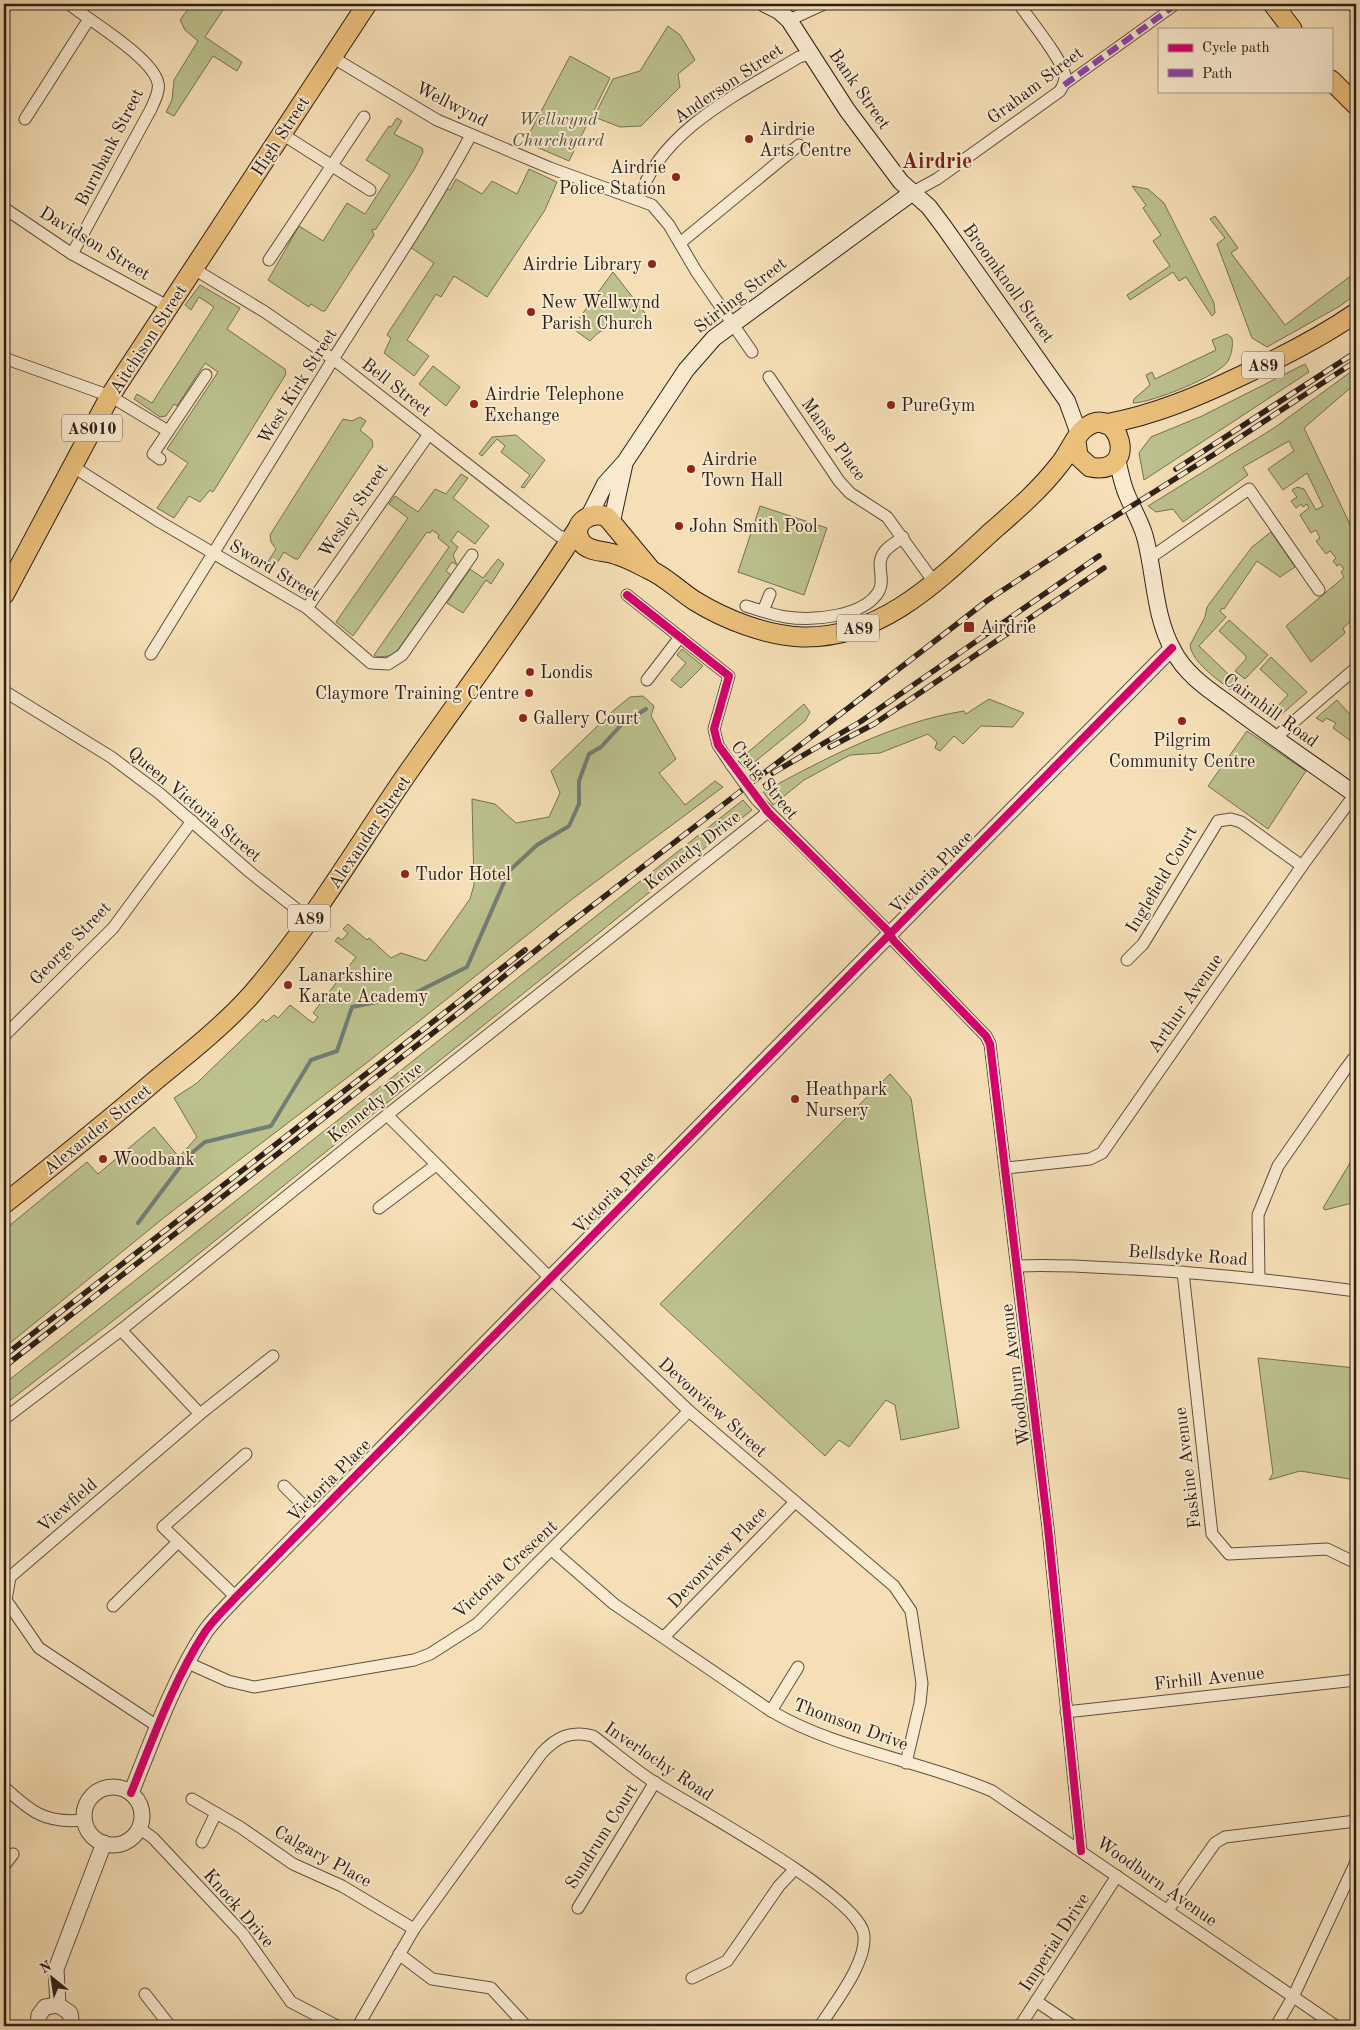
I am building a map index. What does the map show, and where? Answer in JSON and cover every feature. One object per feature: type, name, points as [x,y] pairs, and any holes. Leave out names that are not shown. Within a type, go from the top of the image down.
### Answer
[{"type":"main road","name":"High Street","points":[[194,269],[367,4]]},
{"type":"main road","points":[[765,4],[779,11],[789,20]]},
{"type":"main road","points":[[1273,4],[1290,26]]},
{"type":"main road","points":[[1282,4],[1290,26]]},
{"type":"main road","name":"Bank Street","points":[[789,20],[847,110],[901,182],[913,192]]},
{"type":"main road","points":[[1332,80],[1356,97]]},
{"type":"main road","points":[[1332,80],[1356,105]]},
{"type":"main road","name":"Stirling Street","points":[[581,526],[606,484],[625,462],[693,360],[714,338],[913,192]]},
{"type":"main road","name":"Broomknoll Street","points":[[913,192],[939,220],[1067,402],[1082,416],[1101,423]]},
{"type":"main road","name":"Aitchison Street","points":[[4,595],[110,396],[194,269]]},
{"type":"main road","name":"A89","points":[[1119,452],[1143,424],[1165,410],[1287,354],[1324,334],[1356,313]]},
{"type":"main road","name":"Broomknoll Street","points":[[1067,402],[1078,437]]},
{"type":"main road","name":"A89","points":[[1101,423],[1165,410]]},
{"type":"main road","points":[[1127,495],[1108,475],[1093,468],[1078,456],[1078,437],[1084,428],[1101,423],[1117,432],[1127,495],[1142,525],[1150,558],[1154,589],[1172,648]]},
{"type":"main road","name":"A89","points":[[598,551],[616,554],[651,570],[694,600],[724,616],[773,633],[802,637],[845,632],[873,623],[904,606],[934,582],[1035,493],[1069,453],[1078,437]]},
{"type":"main road","points":[[1093,468],[1105,467],[1119,452]]},
{"type":"main road","name":"Stirling Street","points":[[613,524],[625,462]]},
{"type":"main road","name":"A89","points":[[1035,493],[1061,477],[1093,468]]},
{"type":"main road","points":[[602,514],[613,524],[616,532],[612,543],[598,551],[583,546],[578,534],[581,526],[602,514]]},
{"type":"main road","name":"A89","points":[[613,524],[651,570]]},
{"type":"main road","name":"Alexander Street","points":[[4,1204],[82,1143],[204,1040],[250,995],[309,919],[581,526]]},
{"type":"main road","name":"Alexander Street","points":[[548,573],[576,556],[598,551]]},
{"type":"main road","name":"Cairnhill Road","points":[[1172,648],[1181,664],[1192,676],[1275,738],[1356,794]]},
{"type":"street","name":"Burnbank Street","points":[[69,4],[142,58],[154,72],[159,84],[151,109],[72,254]]},
{"type":"street","points":[[789,20],[808,7],[824,4]]},
{"type":"street","points":[[1019,4],[1060,63],[1065,76],[1064,85]]},
{"type":"street","name":"Graham Street","points":[[913,192],[940,177],[1177,4]]},
{"type":"street","points":[[25,119],[89,19]]},
{"type":"street","name":"Anderson Street","points":[[639,199],[648,172],[659,157],[685,131],[799,57],[811,54]]},
{"type":"street","name":"Wellwynd","points":[[332,57],[436,120],[550,168],[652,205],[660,213],[732,324]]},
{"type":"street","points":[[269,260],[364,117]]},
{"type":"street","points":[[282,134],[370,190]]},
{"type":"street","name":"West Kirk Street","points":[[151,654],[333,359],[444,186],[470,135]]},
{"type":"street","points":[[680,243],[798,145]]},
{"type":"street","name":"Davidson Street","points":[[4,208],[72,254],[169,307]]},
{"type":"street","name":"Bell Street","points":[[194,269],[265,312],[333,359],[559,536],[567,538],[581,526]]},
{"type":"street","points":[[732,324],[752,352]]},
{"type":"street","points":[[4,358],[110,396],[168,431]]},
{"type":"street","points":[[160,459],[153,454],[206,375]]},
{"type":"street","name":"Manse Place","points":[[769,377],[839,481],[850,493],[881,511],[903,537],[934,582]]},
{"type":"street","name":"Wesley Street","points":[[307,608],[429,434]]},
{"type":"street","name":"Sword Street","points":[[72,466],[213,553],[307,608],[371,663],[388,664],[402,655],[472,555]]},
{"type":"street","points":[[1150,558],[1249,489],[1319,590]]},
{"type":"street","points":[[746,606],[785,617],[805,619],[837,615],[860,607],[871,600],[879,591],[883,582],[879,568],[884,551],[903,537]]},
{"type":"street","points":[[763,611],[770,594]]},
{"type":"street","name":"Craig Street","points":[[627,595],[729,676],[714,729],[718,745],[756,799],[890,935]]},
{"type":"street","points":[[647,680],[680,637]]},
{"type":"street","name":"Victoria Place","points":[[131,1793],[157,1726],[188,1663],[206,1631],[236,1597],[1172,648]]},
{"type":"street","points":[[1275,738],[1356,668]]},
{"type":"street","name":"Queen Victoria Street","points":[[4,691],[111,757],[192,821],[309,919]]},
{"type":"street","name":"Arthur Avenue","points":[[1006,1168],[1090,1159],[1102,1153],[1302,866],[1356,794]]},
{"type":"street","name":"Kennedy Drive","points":[[4,1419],[121,1330],[387,1115],[768,812]]},
{"type":"street","name":"Inglefield Court","points":[[1127,960],[1143,944],[1218,821],[1231,819],[1241,822],[1302,866]]},
{"type":"street","name":"George Street","points":[[4,1036],[113,928],[192,821]]},
{"type":"street","name":"Woodburn Avenue","points":[[890,935],[988,1040],[991,1048],[1048,1528],[1081,1851],[1336,2026]]},
{"type":"street","points":[[1260,1278],[1258,1215],[1278,1166],[1344,1071],[1353,1059],[1356,1058]]},
{"type":"street","name":"Devonview Street","points":[[387,1115],[550,1278],[689,1410],[894,1586],[911,1611],[922,1683],[920,1703],[906,1763]]},
{"type":"street","points":[[379,1208],[436,1165]]},
{"type":"street","name":"Bellsdyke Road","points":[[1018,1266],[1048,1264],[1183,1272],[1260,1278],[1356,1290]]},
{"type":"street","name":"Faskine Avenue","points":[[1183,1272],[1212,1534],[1229,1554],[1327,1548],[1356,1562]]},
{"type":"street","points":[[121,1330],[200,1414]]},
{"type":"street","name":"Viewfield","points":[[157,1726],[39,1648],[6,1600],[10,1577],[200,1414],[273,1356]]},
{"type":"street","name":"Victoria Crescent","points":[[188,1663],[228,1681],[254,1687],[414,1660],[454,1640],[477,1624],[689,1410]]},
{"type":"street","points":[[236,1597],[163,1527],[246,1454]]},
{"type":"street","points":[[284,1486],[314,1516]]},
{"type":"street","name":"Devonview Place","points":[[664,1636],[795,1502]]},
{"type":"street","points":[[113,1606],[178,1542]]},
{"type":"street","name":"Thomson Drive","points":[[552,1550],[614,1604],[791,1723],[818,1734],[906,1763],[964,1779],[992,1791],[1081,1851]]},
{"type":"street","points":[[770,1710],[798,1667]]},
{"type":"street","name":"Firhill Avenue","points":[[1066,1712],[1356,1680]]},
{"type":"street","name":"Inverlochy Road","points":[[358,2026],[414,1929],[552,1742],[569,1734],[580,1733],[593,1736],[655,1782],[795,1869],[845,1905],[862,1931],[864,1949],[856,1968],[820,2026]]},
{"type":"street","name":"Sundrum Court","points":[[578,1908],[655,1782]]},
{"type":"street","points":[[4,1787],[26,1808],[50,1820],[65,1822],[84,1820]]},
{"type":"street","points":[[113,1787],[131,1793],[141,1809],[139,1828],[128,1840],[120,1844],[104,1844],[90,1834],[84,1820],[84,1810],[94,1793],[113,1787]]},
{"type":"street","name":"Calgary Place","points":[[192,1799],[293,1864],[342,1886],[414,1929]]},
{"type":"street","points":[[202,1842],[216,1813]]},
{"type":"street","points":[[1168,1910],[1215,1843],[1225,1837],[1356,1821]]},
{"type":"street","name":"Knock Drive","points":[[139,1828],[153,1838],[243,1934],[290,2002],[337,2026]]},
{"type":"street","points":[[58,2005],[56,1969],[104,1844]]},
{"type":"street","points":[[4,1866],[13,1854]]},
{"type":"street","points":[[1276,2026],[1294,1997],[1356,1862]]},
{"type":"street","points":[[692,1978],[727,1961],[779,1886],[795,1869]]},
{"type":"street","name":"Imperial Drive","points":[[1020,2026],[1117,1876]]},
{"type":"street","points":[[399,1954],[432,1979],[491,1988],[526,2026]]},
{"type":"street","points":[[145,1994],[170,2026]]},
{"type":"street","points":[[1036,2001],[1073,2026]]},
{"type":"street","points":[[38,2026],[39,2015],[45,2007],[58,2005],[70,2013],[72,2026]]},
{"type":"green space","points":[[192,4],[227,4],[205,37],[242,62],[237,71],[213,56],[174,116],[166,112],[172,100],[174,80],[198,41],[185,30],[180,20]]},
{"type":"green space","points":[[668,26],[680,35],[695,60],[678,74],[680,87],[641,126],[620,127],[594,117],[613,79],[640,71]]},
{"type":"green space","name":"Wellwynd Churchyard","points":[[570,56],[610,78],[569,161],[525,142]]},
{"type":"green space","points":[[397,118],[402,121],[394,134],[422,148],[423,152],[415,168],[376,229],[372,230],[374,235],[325,311],[311,304],[309,307],[268,280],[299,226],[323,241],[347,203],[365,214],[390,175],[366,160],[389,126],[391,127]]},
{"type":"green space","points":[[529,169],[557,182],[545,210],[487,297],[454,276],[441,297],[436,294],[407,340],[429,356],[414,376],[384,353],[391,338],[387,335],[388,333],[434,263],[407,245],[443,186],[450,190],[456,179],[482,194],[492,181],[517,194]]},
{"type":"green space","points":[[1132,186],[1148,189],[1164,203],[1214,303],[1215,313],[1212,316],[1186,277],[1179,281],[1173,272],[1130,300],[1127,295],[1170,266],[1153,241],[1161,235],[1143,208],[1146,205]]},
{"type":"green space","points":[[1215,216],[1238,248],[1231,253],[1285,325],[1356,272],[1356,294],[1340,306],[1267,347],[1252,338],[1217,244],[1225,238],[1210,219]]},
{"type":"green space","points":[[613,272],[648,317],[633,330],[605,329],[590,341],[572,328]]},
{"type":"green space","points":[[200,285],[240,308],[227,329],[285,369],[286,374],[213,492],[210,490],[200,502],[189,496],[174,518],[157,508],[188,463],[167,449],[218,372],[205,363],[177,406],[174,404],[166,416],[160,417],[134,399],[137,394],[152,403],[214,307],[199,297],[191,310],[185,305]]},
{"type":"green space","points":[[1227,334],[1232,338],[1232,350],[1228,361],[1222,367],[1184,388],[1154,399],[1133,403],[1134,399],[1150,385],[1146,375],[1152,372],[1155,379],[1216,350],[1212,340]]},
{"type":"green space","points":[[1305,364],[1309,372],[1144,480],[1139,453],[1151,437],[1202,416]]},
{"type":"green space","points":[[433,366],[460,387],[446,406],[419,384]]},
{"type":"green space","points":[[1356,368],[1356,383],[1304,428],[1356,537],[1356,611],[1353,614],[1355,622],[1353,619],[1343,628],[1345,633],[1311,662],[1286,626],[1344,577],[1341,572],[1344,569],[1340,564],[1337,566],[1333,561],[1336,558],[1330,551],[1326,554],[1316,541],[1320,538],[1316,530],[1311,533],[1300,515],[1309,508],[1307,504],[1303,507],[1301,504],[1296,508],[1291,501],[1297,497],[1292,490],[1297,487],[1304,489],[1316,510],[1323,506],[1307,473],[1283,490],[1268,469],[1294,451],[1289,441],[1243,467],[1248,475],[1183,522],[1173,509],[1156,512],[1148,506],[1274,428]]},
{"type":"green space","points":[[360,417],[366,421],[360,430],[372,440],[373,446],[298,559],[284,552],[274,568],[267,563],[276,549],[271,542],[270,535],[343,419],[352,421]]},
{"type":"green space","points":[[516,435],[545,460],[524,488],[521,487],[530,475],[501,452],[505,446],[497,439],[482,456],[479,454],[492,437]]},
{"type":"green space","points":[[461,474],[468,478],[453,498],[489,526],[475,544],[458,531],[451,541],[458,547],[453,555],[457,565],[452,562],[446,571],[451,575],[397,651],[389,656],[377,657],[374,655],[449,547],[432,530],[430,533],[427,532],[353,636],[336,622],[408,518],[389,504],[395,496],[418,512],[435,489],[446,494]]},
{"type":"green space","points":[[760,506],[827,528],[804,595],[738,572]]},
{"type":"green space","points":[[1271,532],[1295,567],[1280,577],[1257,561],[1224,609],[1222,608],[1220,611],[1226,617],[1199,646],[1273,717],[1238,695],[1212,675],[1193,655],[1190,645],[1205,617],[1207,607],[1252,547]]},
{"type":"green space","points":[[498,559],[504,564],[491,584],[486,580],[463,613],[447,603],[470,569],[483,578]]},
{"type":"green space","points":[[1229,620],[1268,655],[1245,679],[1235,671],[1246,659],[1246,656],[1219,631]]},
{"type":"green space","points":[[682,649],[703,666],[681,688],[671,680],[686,663],[677,655]]},
{"type":"green space","points":[[1271,657],[1307,692],[1282,714],[1275,709],[1288,695],[1260,669]]},
{"type":"green space","points":[[643,696],[654,706],[651,716],[676,759],[659,773],[685,805],[715,781],[723,787],[571,900],[369,1061],[166,1216],[4,1348],[4,1230],[87,1162],[98,1174],[154,1127],[179,1157],[197,1137],[174,1098],[197,1083],[263,1019],[266,1022],[274,1015],[278,1018],[290,1005],[313,1023],[318,1017],[313,1013],[356,957],[335,941],[338,937],[342,940],[348,933],[343,929],[348,924],[367,940],[369,938],[391,958],[401,953],[426,961],[470,899],[474,885],[472,799],[495,804],[516,823],[549,817],[560,793],[551,771],[614,710],[630,697]]},
{"type":"green space","points":[[989,699],[1024,713],[1013,727],[981,726],[963,744],[954,736],[940,751],[935,748],[937,742],[928,734],[880,753],[850,755],[804,780],[773,805],[763,792],[860,743],[938,716],[964,711],[966,714]]},
{"type":"green space","points":[[1337,700],[1356,721],[1356,739],[1353,738],[1351,741],[1333,728],[1336,723],[1326,718],[1323,722],[1316,718]]},
{"type":"green space","points":[[804,704],[810,712],[805,721],[746,769],[738,761]]},
{"type":"green space","points":[[1247,731],[1306,771],[1268,829],[1208,786]]},
{"type":"green space","points":[[743,800],[752,810],[171,1276],[4,1405],[4,1384]]},
{"type":"green space","points":[[890,1074],[911,1098],[959,1428],[901,1440],[895,1405],[886,1400],[849,1447],[839,1440],[825,1456],[660,1304]]},
{"type":"green space","points":[[1356,1153],[1356,1202],[1325,1210],[1323,1208]]},
{"type":"green space","points":[[1258,1358],[1356,1368],[1356,1480],[1300,1471],[1269,1480],[1273,1473]]},
{"type":"waterway","points":[[138,1223],[188,1156],[205,1142],[271,1126],[311,1060],[337,1051],[352,1007],[411,995],[467,967],[509,871],[537,845],[569,826],[579,804],[579,781],[589,754],[601,747],[622,724],[646,709]]},
{"type":"railway","points":[[1176,469],[1356,352]]},
{"type":"railway","points":[[4,1367],[465,1008],[561,930],[988,600],[1356,361]]},
{"type":"railway","points":[[773,773],[860,722],[1099,556]]},
{"type":"railway","points":[[830,747],[874,724],[1104,568]]},
{"type":"railway","points":[[4,1356],[525,950]]},
{"type":"marked path","points":[[1064,85],[1177,4]]},
{"type":"cycle path","points":[[627,595],[729,676],[714,729],[718,745],[768,812],[887,930],[894,941],[986,1036],[990,1044],[1048,1528],[1081,1851]]},
{"type":"cycle path","points":[[131,1793],[164,1711],[183,1670],[205,1632],[216,1618],[1172,648]]},
{"type":"place","name":"Airdrie Arts Centre","points":[[749,139]]},
{"type":"place","name":"Airdrie Police Station","points":[[676,177]]},
{"type":"place","name":"Airdrie Library","points":[[652,264]]},
{"type":"place","name":"New Wellwynd Parish Church","points":[[531,312]]},
{"type":"place","name":"Airdrie Telephone Exchange","points":[[474,404]]},
{"type":"place","name":"PureGym","points":[[891,405]]},
{"type":"place","name":"Airdrie Town Hall","points":[[691,469]]},
{"type":"place","name":"John Smith Pool","points":[[679,526]]},
{"type":"place","name":"Airdrie","points":[[969,627]]},
{"type":"place","name":"Londis","points":[[530,672]]},
{"type":"place","name":"Claymore Training Centre","points":[[529,693]]},
{"type":"place","name":"Gallery Court","points":[[523,718]]},
{"type":"place","name":"Pilgrim Community Centre","points":[[1182,721]]},
{"type":"place","name":"Tudor Hotel","points":[[405,874]]},
{"type":"place","name":"Lanarkshire Karate Academy","points":[[288,985]]},
{"type":"place","name":"Heathpark Nursery","points":[[795,1099]]},
{"type":"place","name":"Woodbank","points":[[103,1159]]},
{"type":"district","name":"Airdrie","points":[[937,160]]}]
